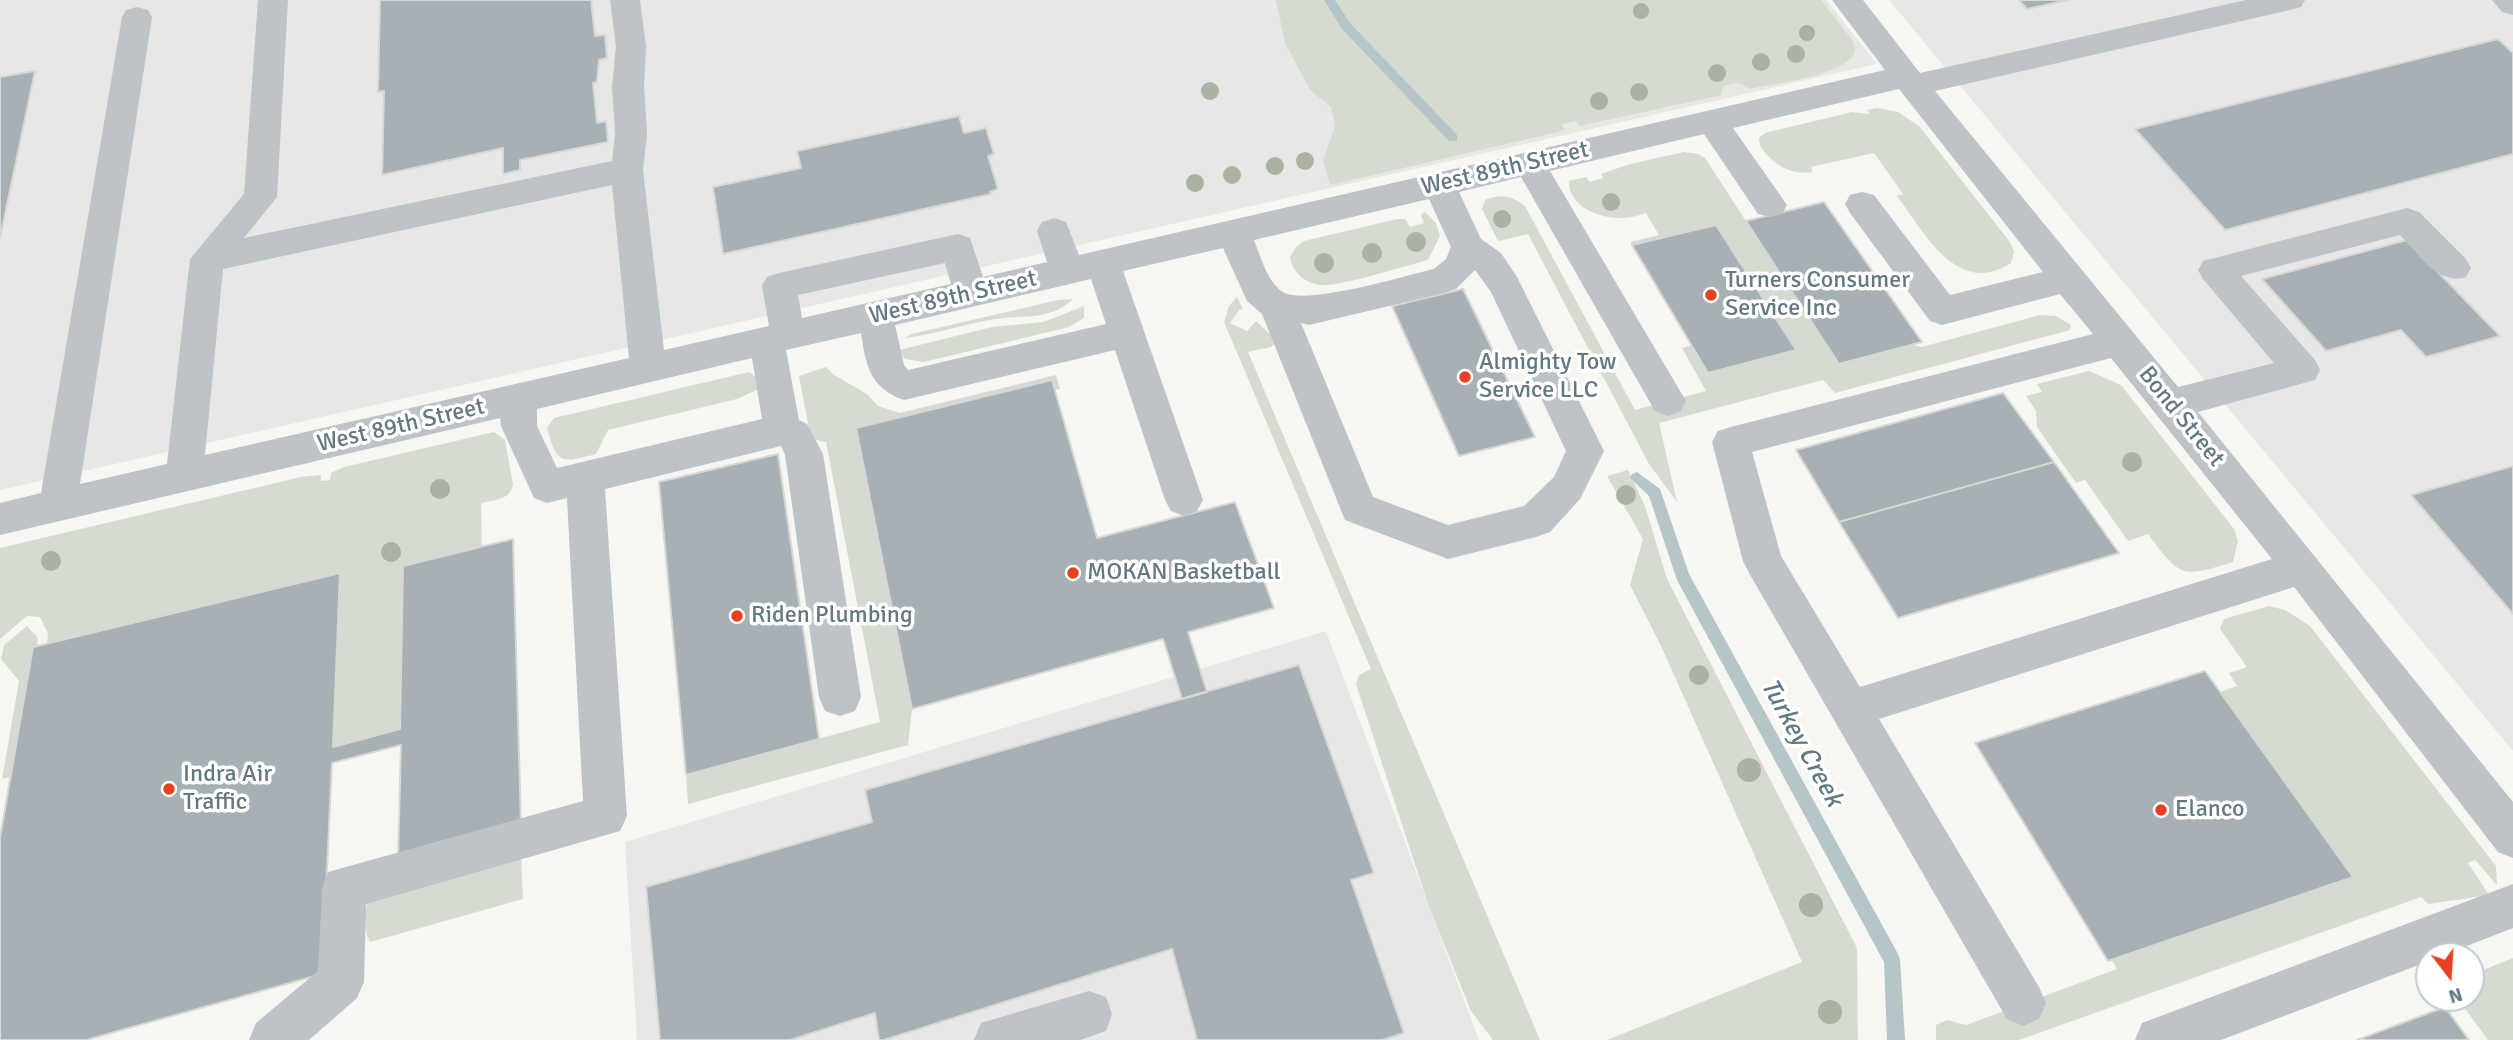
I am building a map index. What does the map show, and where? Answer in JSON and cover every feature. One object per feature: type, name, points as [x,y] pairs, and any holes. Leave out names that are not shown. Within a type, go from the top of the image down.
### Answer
[{"type":"street","points":[[184,477],[207,259],[260,197],[273,0]]},
{"type":"street","points":[[625,0],[631,46],[628,87],[631,134],[627,170],[648,369]]},
{"type":"street","name":"Bond Street","points":[[1847,0],[2302,567],[2513,837]]},
{"type":"street","name":"West 89th Street","points":[[0,519],[1711,121],[2290,0]]},
{"type":"street","points":[[2507,0],[2513,5]]},
{"type":"street","points":[[58,506],[137,17]]},
{"type":"street","points":[[1711,121],[1770,205]]},
{"type":"street","points":[[1530,164],[1668,401]]},
{"type":"street","points":[[207,259],[627,170]]},
{"type":"street","points":[[1233,232],[1259,292],[1276,306],[1359,508],[1448,542],[1536,520],[1567,488],[1585,451],[1504,286],[1489,262],[1468,247],[1439,185]]},
{"type":"street","points":[[1862,204],[1942,311],[2070,278]]},
{"type":"street","points":[[2171,404],[2302,370],[2215,270],[2407,221],[2454,268]]},
{"type":"street","points":[[1054,231],[1067,271]]},
{"type":"street","points":[[782,429],[777,339],[779,286],[958,247],[971,294]]},
{"type":"street","points":[[1276,306],[1309,311],[1444,280],[1459,267],[1468,247]]},
{"type":"street","points":[[1103,263],[1184,500]]},
{"type":"street","points":[[876,315],[888,375],[895,383],[904,385],[1127,333]]},
{"type":"street","points":[[2023,1003],[1763,561],[1731,442],[2120,341]]},
{"type":"street","points":[[518,399],[519,426],[547,486],[782,429],[794,435],[804,454],[840,697]]},
{"type":"street","points":[[273,1040],[341,982],[344,888],[605,816],[585,477]]},
{"type":"street","points":[[1850,709],[2302,567]]},
{"type":"street","points":[[2159,1040],[2513,906]]},
{"type":"street","points":[[998,1040],[1089,1014]]},
{"type":"shaded area","points":[[0,0],[1826,0],[1877,64],[0,490]]},
{"type":"shaded area","points":[[1276,0],[1821,0],[1853,41],[1855,51],[1849,60],[1839,67],[1808,77],[1750,89],[1738,83],[1723,86],[1721,95],[1580,126],[1576,121],[1562,124],[1564,129],[1558,132],[1330,185],[1323,161],[1335,126],[1331,107],[1310,90],[1285,43]]},
{"type":"shaded area","points":[[1889,0],[2513,0],[2513,751]]},
{"type":"shaded area","points":[[1877,108],[1898,112],[1919,126],[2010,242],[2014,252],[2011,263],[1992,272],[1974,272],[1958,267],[1944,256],[1897,196],[1903,194],[1874,153],[1811,167],[1813,172],[1804,173],[1783,167],[1760,146],[1759,138],[1765,133],[1852,112],[1870,114],[1867,110]]},
{"type":"shaded area","points":[[1684,152],[1705,158],[1839,364],[1913,345],[1922,347],[2040,315],[2056,316],[2071,325],[2070,330],[1835,393],[1823,380],[1659,423],[1677,502],[1649,464],[1528,234],[1498,241],[1482,209],[1485,200],[1501,196],[1525,206],[1635,410],[1706,391],[1682,348],[1691,346],[1708,373],[1796,350],[1716,225],[1632,245],[1630,242],[1659,235],[1646,213],[1623,218],[1596,214],[1574,198],[1569,181],[1586,177],[1590,182],[1603,178],[1601,174],[1630,164]]},
{"type":"shaded area","points":[[1425,212],[1436,223],[1440,236],[1428,260],[1329,285],[1309,282],[1300,276],[1291,262],[1290,257],[1296,247],[1304,241],[1397,219],[1405,219],[1410,227],[1424,223],[1421,215]]},
{"type":"shaded area","points":[[1237,297],[1243,310],[1240,309],[1230,323],[1247,331],[1256,321],[1273,337],[1275,343],[1271,347],[1248,352],[1540,1040],[1493,1040],[1471,1011],[1428,904],[1356,684],[1359,675],[1371,669],[1224,322],[1229,306]]},
{"type":"shaded area","points":[[1073,299],[1044,314],[1001,318],[904,338],[1058,300]]},
{"type":"shaded area","points":[[1084,306],[1084,318],[1069,327],[924,362],[905,359],[899,350],[992,327],[1044,322]]},
{"type":"shaded area","points":[[826,367],[834,375],[867,394],[878,406],[900,413],[1056,375],[1060,389],[856,428],[912,709],[908,745],[688,804],[686,775],[880,722],[826,442],[811,439],[799,376]]},
{"type":"shaded area","points":[[2089,371],[2121,385],[2234,529],[2238,541],[2233,562],[2202,571],[2183,571],[2168,559],[2148,534],[2128,541],[2085,480],[2076,483],[2037,427],[2036,411],[2026,396],[2042,392],[2037,384]]},
{"type":"shaded area","points":[[749,372],[759,379],[761,388],[737,399],[608,430],[596,454],[568,459],[562,458],[554,449],[547,428],[554,418]]},
{"type":"shaded area","points":[[494,432],[505,440],[513,485],[509,494],[481,503],[482,546],[403,566],[400,729],[333,747],[340,573],[47,643],[48,634],[40,617],[27,616],[0,639],[0,548],[301,477],[321,475],[321,481],[330,480],[331,473],[344,467]]},
{"type":"shaded area","points":[[1628,470],[1645,506],[1667,579],[1857,948],[1858,1040],[1607,1040],[1802,962],[1662,648],[1630,585],[1643,539],[1607,476]]},
{"type":"shaded area","points":[[2269,606],[2285,610],[2310,626],[2496,866],[2497,885],[2475,860],[2468,863],[2489,895],[2428,904],[2421,897],[2019,1040],[1936,1040],[1936,1025],[1947,1020],[1966,1025],[2117,969],[2112,960],[2353,877],[2220,692],[2237,686],[2229,673],[2247,667],[2220,629],[2224,619]]},
{"type":"shaded area","points":[[27,626],[38,638],[37,646],[33,647],[10,777],[2,779],[19,681],[1,659],[4,645]]},
{"type":"shaded area","points":[[1326,631],[1479,1040],[637,1040],[625,842]]},
{"type":"shaded area","points":[[521,851],[523,899],[370,942],[365,922],[368,901]]},
{"type":"shaded area","points":[[2513,958],[2513,1040],[2488,1040],[2467,1012],[2485,1012],[2485,969]]},
{"type":"building","points":[[380,0],[591,0],[595,36],[605,35],[607,58],[599,60],[597,82],[593,83],[597,123],[606,121],[608,142],[520,160],[520,170],[503,174],[503,148],[382,175],[384,91],[378,92]]},
{"type":"building","points":[[2019,0],[2068,0],[2027,9]]},
{"type":"building","points":[[2498,39],[2513,53],[2513,154],[2225,230],[2135,129]]},
{"type":"building","points":[[35,71],[0,238],[0,77]]},
{"type":"building","points":[[959,116],[964,133],[986,128],[994,154],[988,156],[998,189],[990,192],[991,194],[723,254],[713,187],[801,168],[797,151]]},
{"type":"building","points":[[1824,202],[1922,342],[1839,364],[1746,221]]},
{"type":"building","name":"Turners Consumer Service Inc","points":[[1716,225],[1796,350],[1708,373],[1632,245]]},
{"type":"building","points":[[2407,240],[2500,336],[2426,357],[2401,330],[2326,351],[2262,279]]},
{"type":"building","name":"Almighty Tow Service LLC","points":[[1463,289],[1535,437],[1459,456],[1392,306]]},
{"type":"building","name":"MOKAN Basketball","points":[[1052,380],[1097,538],[1235,502],[1274,608],[1188,632],[1207,692],[1182,699],[1163,639],[912,709],[856,428]]},
{"type":"building","points":[[2003,393],[2054,462],[1839,522],[1796,450]]},
{"type":"building","name":"Riden Plumbing","points":[[778,454],[819,739],[686,775],[659,482]]},
{"type":"building","points":[[2054,462],[2119,553],[1898,618],[1839,522]]},
{"type":"building","points":[[2513,466],[2513,614],[2411,495]]},
{"type":"building","name":"Indra Air Traffic","points":[[513,539],[521,826],[398,859],[401,745],[332,763],[322,974],[86,1040],[0,1040],[0,838],[33,647],[340,573],[333,747],[400,729],[403,566]]},
{"type":"building","points":[[1299,665],[1374,873],[1351,880],[1404,1033],[1382,1040],[1197,1040],[1172,949],[884,1040],[879,1040],[875,1013],[790,1040],[660,1040],[646,887],[872,822],[865,790]]},
{"type":"building","name":"Elanco","points":[[2205,671],[2353,877],[2108,961],[1975,743]]},
{"type":"building","points":[[2432,1012],[2449,1012],[2469,1040],[2357,1040]]},
{"type":"waterway","name":"Turkey Creek","points":[[1329,0],[1346,26],[1453,138]]},
{"type":"waterway","name":"Turkey Creek","points":[[1637,478],[1655,493],[1682,576],[1892,960],[1896,1040]]},
{"type":"place","name":"Turners Consumer Service Inc","points":[[1711,295]]},
{"type":"place","name":"Almighty Tow Service LLC","points":[[1465,377]]},
{"type":"place","name":"MOKAN Basketball","points":[[1073,573]]},
{"type":"place","name":"Riden Plumbing","points":[[737,616]]},
{"type":"place","name":"Indra Air Traffic","points":[[169,789]]},
{"type":"place","name":"Elanco","points":[[2161,810]]}]
